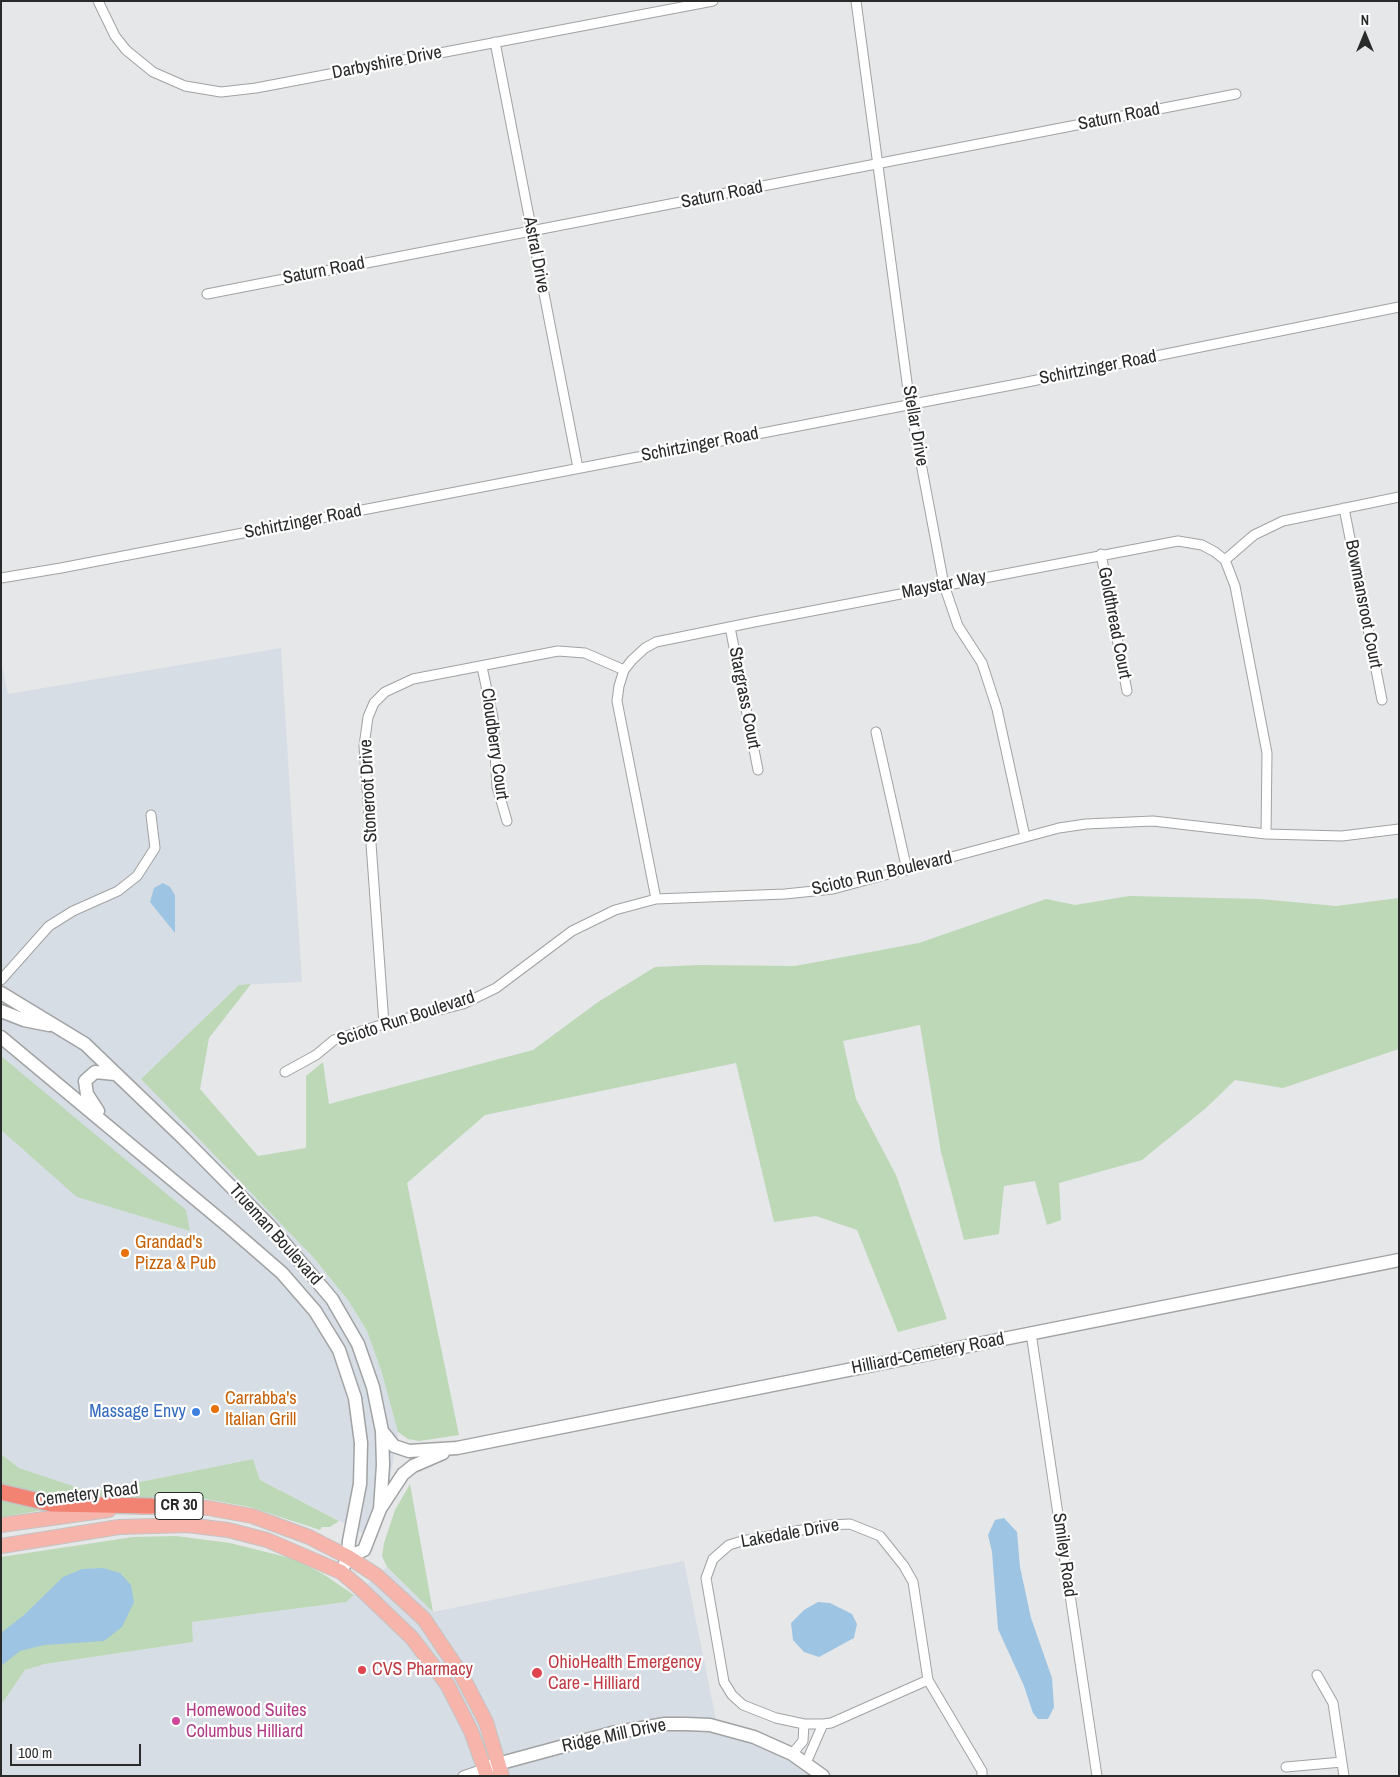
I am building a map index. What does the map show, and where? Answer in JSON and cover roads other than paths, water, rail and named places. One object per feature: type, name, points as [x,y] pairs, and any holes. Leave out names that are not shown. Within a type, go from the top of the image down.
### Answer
[{"type":"highway","points":[[1,1492],[52,1504],[151,1506]]},
{"type":"main road","name":"Trueman Boulevard","points":[[1,993],[85,1044],[184,1139],[269,1225],[332,1299],[358,1344],[373,1387],[382,1431],[383,1465],[380,1510],[364,1550],[348,1557]]},
{"type":"main road","points":[[1,1011],[24,1020],[61,1028]]},
{"type":"main road","name":"Trueman Boulevard","points":[[1,1037],[282,1273],[315,1311],[340,1350],[354,1398],[361,1443],[360,1484],[348,1541],[348,1557],[341,1572]]},
{"type":"main road","points":[[114,1130],[90,1102],[85,1088],[87,1078],[95,1072],[115,1074]]},
{"type":"main road","name":"Hilliard-Cemetery Road","points":[[382,1431],[394,1446],[410,1451],[457,1448],[1399,1260]]},
{"type":"main road","points":[[282,1273],[297,1269],[310,1272]]},
{"type":"main road","name":"Hilliard-Cemetery Road","points":[[380,1510],[403,1474],[414,1466],[457,1448]]},
{"type":"main road","name":"Cemetery Road","points":[[1,1526],[151,1506],[208,1508],[252,1516],[291,1529],[348,1557],[376,1575],[424,1619],[476,1700],[501,1770]]},
{"type":"main road","name":"Cemetery Road","points":[[1,1546],[119,1528],[188,1525],[228,1530],[267,1540],[341,1572],[362,1589],[412,1638],[447,1684],[471,1731],[487,1772]]},
{"type":"main road","name":"Ridge Mill Drive","points":[[487,1772],[501,1770],[612,1733],[665,1724],[710,1726],[754,1737],[792,1754],[823,1776]]},
{"type":"street","name":"Darbyshire Drive","points":[[98,1],[115,36],[138,61],[169,80],[204,90],[220,92],[256,88],[713,1]]},
{"type":"street","name":"Stellar Drive","points":[[856,1],[910,405],[944,585],[958,626],[982,662],[997,709],[1025,837]]},
{"type":"street","name":"Astral Drive","points":[[495,42],[578,468]]},
{"type":"street","name":"Saturn Road","points":[[208,294],[1236,94]]},
{"type":"street","name":"Schirtzinger Road","points":[[1,578],[223,538],[910,405],[1399,307]]},
{"type":"street","points":[[1266,834],[1268,780],[1264,730],[1235,586],[1225,560],[1254,535],[1283,521],[1399,497]]},
{"type":"street","name":"Bowmansroot Court","points":[[1344,508],[1382,700]]},
{"type":"street","name":"Maystar Way","points":[[624,670],[638,654],[656,642],[1101,554],[1178,541],[1202,545],[1225,560]]},
{"type":"street","name":"Goldthread Court","points":[[1101,554],[1127,691]]},
{"type":"street","name":"Stargrass Court","points":[[730,627],[758,770]]},
{"type":"street","name":"Stoneroot Drive","points":[[384,1024],[364,746],[368,717],[374,703],[385,692],[398,684],[413,679],[558,651],[572,650],[585,653],[624,670]]},
{"type":"street","name":"Cloudberry Court","points":[[482,667],[493,718],[497,787],[506,821]]},
{"type":"street","points":[[624,670],[619,686],[619,716],[656,899]]},
{"type":"street","points":[[876,732],[907,870]]},
{"type":"street","points":[[1,980],[49,926],[73,911],[118,891],[137,876],[150,860],[155,848],[151,815]]},
{"type":"street","name":"Scioto Run Boulevard","points":[[285,1072],[316,1055],[334,1040],[384,1024],[463,1004],[496,988],[572,931],[615,910],[656,899],[784,894],[824,890],[907,870],[1059,828],[1086,824],[1153,821],[1266,834],[1342,836],[1399,829]]},
{"type":"street","name":"Smiley Road","points":[[1031,1333],[1096,1776]]},
{"type":"street","name":"Lakedale Drive","points":[[804,1724],[776,1718],[743,1705],[728,1688],[709,1604],[706,1578],[710,1565],[723,1549],[742,1541],[842,1524],[873,1531],[884,1540],[913,1582],[928,1680],[982,1771],[982,1776]]},
{"type":"street","points":[[1317,1675],[1333,1703],[1344,1776]]},
{"type":"street","points":[[792,1754],[803,1741],[804,1724],[831,1723],[928,1680]]},
{"type":"street","points":[[806,1763],[823,1724]]},
{"type":"street","points":[[1286,1767],[1342,1762]]},
{"type":"street","points":[[463,1776],[487,1772]]},
{"type":"water","points":[[163,883],[170,887],[175,895],[175,933],[150,902],[154,888]]},
{"type":"water","points":[[1004,1518],[1017,1532],[1020,1567],[1031,1618],[1052,1678],[1054,1707],[1048,1719],[1038,1719],[1033,1713],[1024,1686],[998,1629],[992,1552],[988,1535],[995,1520]]},
{"type":"water","points":[[103,1568],[120,1573],[131,1585],[134,1602],[122,1627],[104,1641],[44,1645],[20,1651],[1,1666],[1,1633],[24,1615],[63,1577],[82,1569]]},
{"type":"water","points":[[818,1602],[830,1603],[852,1614],[857,1624],[854,1638],[819,1657],[804,1652],[793,1640],[791,1623],[804,1610]]},
{"type":"place","name":"Grandad's Pizza & Pub","points":[[125,1253]]},
{"type":"place","name":"Carrabba's Italian Grill","points":[[215,1409]]},
{"type":"place","name":"Massage Envy","points":[[196,1412]]},
{"type":"place","name":"CVS Pharmacy","points":[[362,1670]]},
{"type":"place","name":"OhioHealth Emergency Care - Hilliard","points":[[537,1673]]},
{"type":"place","name":"Homewood Suites Columbus Hilliard","points":[[176,1721]]}]
